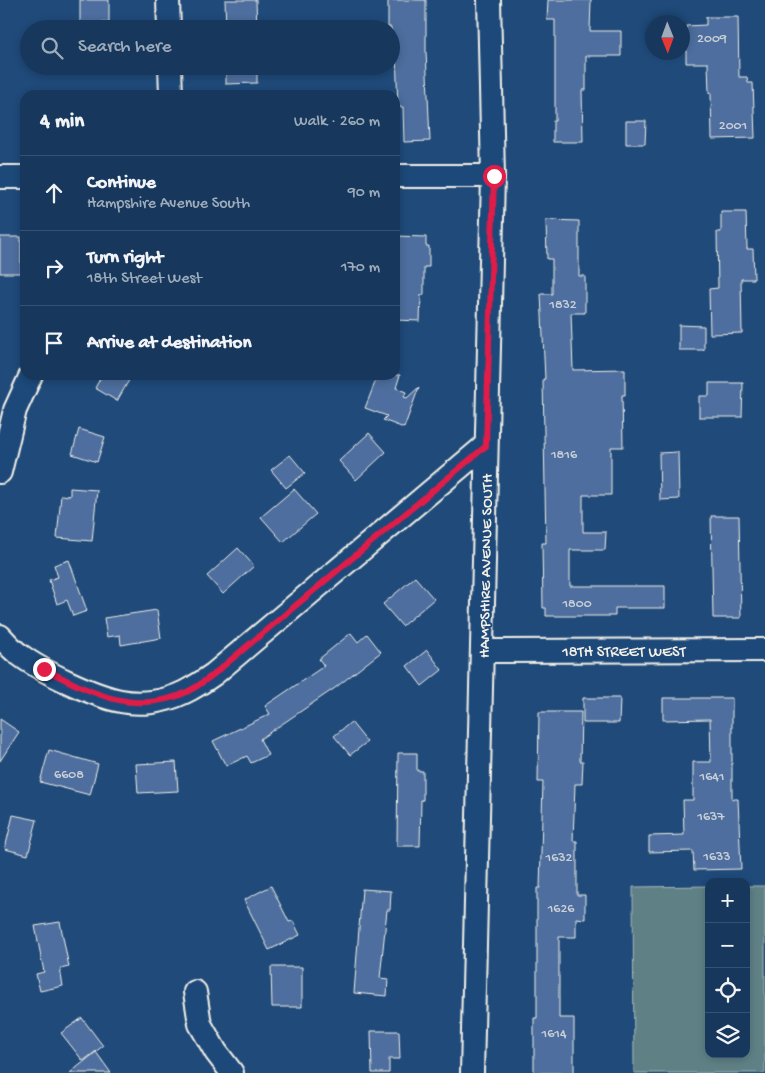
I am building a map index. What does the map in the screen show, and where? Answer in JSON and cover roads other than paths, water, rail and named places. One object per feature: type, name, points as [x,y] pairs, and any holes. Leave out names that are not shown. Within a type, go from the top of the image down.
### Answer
[{"type":"street","points":[[168,0],[169,20]]},
{"type":"street","name":"HAMPSHIRE AVENUE SOUTH","points":[[472,1073],[494,176],[489,0]]},
{"type":"street","points":[[170,75],[171,90]]},
{"type":"street","points":[[400,176],[494,176]]},
{"type":"street","points":[[0,177],[20,177]]},
{"type":"street","points":[[0,472],[15,410],[29,380]]},
{"type":"street","points":[[0,636],[19,654],[44,669],[92,692],[122,702],[150,702],[175,697],[193,689],[214,674],[486,446]]},
{"type":"street","name":"18TH STREET WEST","points":[[482,651],[765,650]]},
{"type":"street","points":[[195,992],[200,1024],[216,1052],[232,1073]]}]
